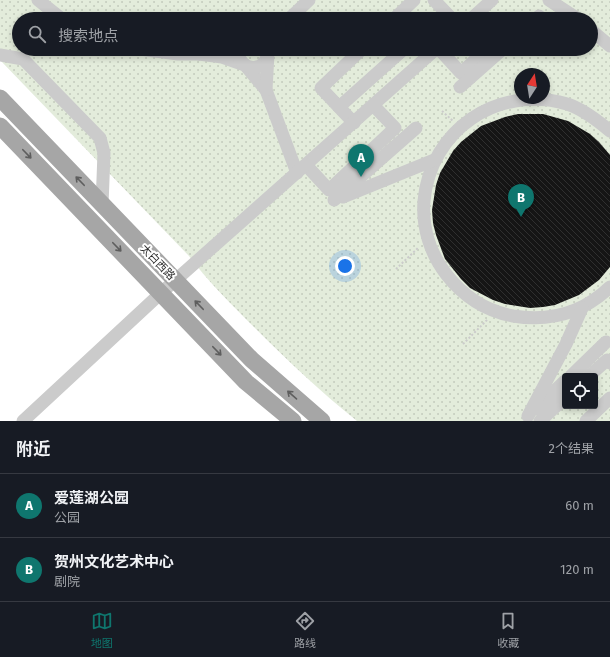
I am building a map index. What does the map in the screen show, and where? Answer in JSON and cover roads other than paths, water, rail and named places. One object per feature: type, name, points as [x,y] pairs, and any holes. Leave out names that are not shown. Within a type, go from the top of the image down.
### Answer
[{"type":"main road","name":"太白西路","points":[[0,98],[252,360],[322,421]]},
{"type":"main road","name":"太白西路","points":[[0,126],[246,382],[292,421]]},
{"type":"street","points":[[38,0],[53,12]]},
{"type":"street","points":[[296,12],[309,0]]},
{"type":"street","points":[[401,12],[414,0]]},
{"type":"street","points":[[434,0],[442,12]]},
{"type":"street","points":[[479,12],[492,0]]},
{"type":"street","points":[[549,0],[567,12]]},
{"type":"street","points":[[598,36],[610,46]]},
{"type":"street","points":[[0,55],[23,59],[100,138],[104,153],[102,205]]},
{"type":"street","points":[[214,56],[222,57],[249,67],[259,67],[266,60],[267,56]]},
{"type":"street","points":[[240,56],[245,65],[266,90],[301,169],[332,194],[334,200],[434,160]]},
{"type":"street","points":[[266,90],[269,56]]},
{"type":"street","points":[[354,123],[321,88],[355,56]]},
{"type":"street","points":[[339,107],[396,56]]},
{"type":"street","points":[[23,421],[161,293],[429,56]]},
{"type":"street","points":[[444,56],[461,73],[479,56]]},
{"type":"street","points":[[460,87],[495,56]]},
{"type":"street","points":[[392,60],[406,76]]},
{"type":"street","points":[[610,131],[594,117],[567,104],[538,99],[508,102],[480,112],[459,128],[444,144],[434,160],[425,186],[423,213],[428,240],[438,265],[455,286],[477,303],[496,312],[529,319],[556,316],[582,308],[598,298],[610,287]]},
{"type":"street","points":[[332,194],[395,128],[374,106]]},
{"type":"street","points":[[332,194],[416,128]]},
{"type":"street","points":[[562,400],[538,418],[528,416],[566,344],[582,308]]},
{"type":"street","points":[[574,373],[606,342]]},
{"type":"street","points":[[592,373],[607,360],[610,363]]},
{"type":"street","points":[[538,418],[562,385]]},
{"type":"street","points":[[586,421],[609,401]]},
{"type":"place","name":"爱莲湖公园","points":[[361,177]]},
{"type":"place","name":"贺州文化艺术中心","points":[[521,217]]}]
